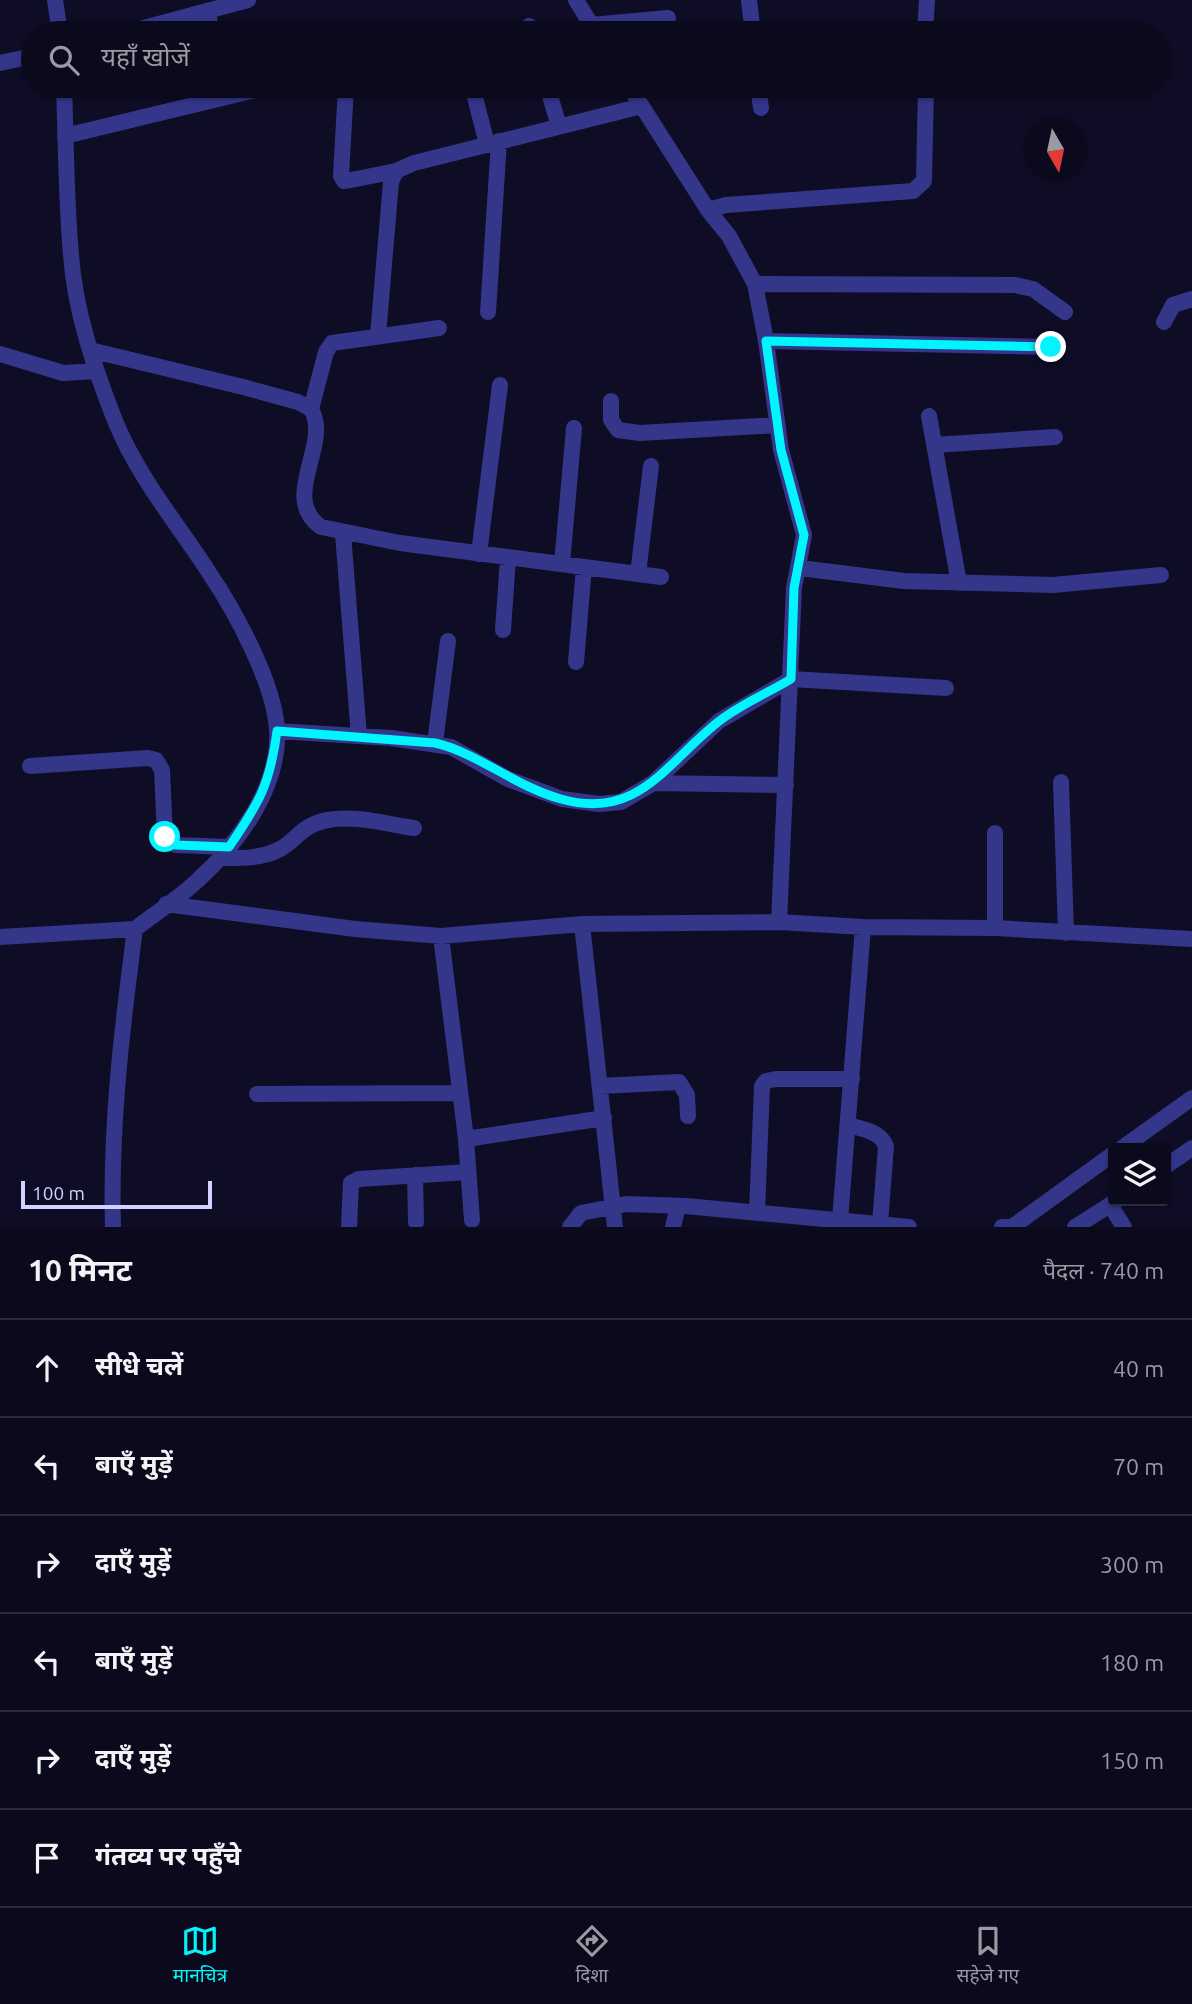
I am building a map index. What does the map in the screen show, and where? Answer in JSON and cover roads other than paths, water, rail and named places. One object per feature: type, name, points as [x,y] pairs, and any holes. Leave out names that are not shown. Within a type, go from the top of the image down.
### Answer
[{"type":"street","points":[[55,0],[58,21]]},
{"type":"street","points":[[169,21],[248,0]]},
{"type":"street","points":[[576,0],[589,21]]},
{"type":"street","points":[[749,0],[752,21]]},
{"type":"street","points":[[926,21],[927,0]]},
{"type":"street","points":[[209,10],[209,21]]},
{"type":"street","points":[[648,21],[668,18]]},
{"type":"street","points":[[0,63],[21,59]]},
{"type":"street","points":[[0,937],[135,929],[198,881],[225,852],[262,799],[272,769],[277,731],[269,693],[243,634],[209,572],[136,466],[96,371],[71,258],[64,98]]},
{"type":"street","points":[[65,136],[195,98]]},
{"type":"street","points":[[345,98],[341,176],[344,181],[396,171],[414,163],[642,106]]},
{"type":"street","points":[[476,98],[493,143],[488,312]]},
{"type":"street","points":[[551,98],[559,126]]},
{"type":"street","points":[[637,98],[708,210],[729,236],[755,284],[781,450],[804,535],[800,568],[794,588],[779,922]]},
{"type":"street","points":[[760,98],[761,108]]},
{"type":"street","points":[[708,210],[726,205],[913,191],[924,181],[926,98]]},
{"type":"street","points":[[378,335],[391,182],[396,171]]},
{"type":"street","points":[[755,284],[1015,285],[1034,289],[1065,313]]},
{"type":"street","points":[[1164,322],[1173,305],[1192,299]]},
{"type":"street","points":[[439,328],[332,343],[326,352],[311,410],[316,424],[307,467],[304,503],[313,521],[343,534],[661,577]]},
{"type":"street","points":[[766,341],[1051,347]]},
{"type":"street","points":[[90,351],[243,387],[298,402],[311,410]]},
{"type":"street","points":[[0,354],[63,373],[96,371]]},
{"type":"street","points":[[479,554],[500,385]]},
{"type":"street","points":[[611,401],[613,426],[629,432],[778,425]]},
{"type":"street","points":[[929,416],[959,583]]},
{"type":"street","points":[[562,564],[574,428]]},
{"type":"street","points":[[934,445],[1055,437]]},
{"type":"street","points":[[638,574],[651,466]]},
{"type":"street","points":[[343,534],[359,736]]},
{"type":"street","points":[[503,630],[508,558]]},
{"type":"street","points":[[576,662],[584,567]]},
{"type":"street","points":[[800,568],[904,581],[1052,585],[1161,575]]},
{"type":"street","points":[[435,743],[448,641]]},
{"type":"street","points":[[277,731],[435,743],[451,747],[508,779],[562,800],[599,804],[621,802],[653,783],[719,721],[791,679],[946,688]]},
{"type":"street","points":[[30,766],[148,758],[156,760],[162,770],[165,837],[176,845],[225,852],[267,854],[281,849],[300,830],[328,820],[355,820],[414,828]]},
{"type":"street","points":[[1061,782],[1066,933]]},
{"type":"street","points":[[653,783],[786,785]]},
{"type":"street","points":[[995,833],[995,928]]},
{"type":"street","points":[[166,904],[355,929],[441,936],[582,924],[779,922],[863,927],[995,928],[1192,939]]},
{"type":"street","points":[[582,924],[615,1206],[615,1227]]},
{"type":"street","points":[[848,1223],[848,1125],[863,927]]},
{"type":"street","points":[[113,1227],[111,1174],[119,1053],[135,929]]},
{"type":"street","points":[[441,936],[466,1139],[472,1220]]},
{"type":"street","points":[[757,1213],[762,1086],[766,1081],[776,1079],[852,1079]]},
{"type":"street","points":[[600,1086],[679,1082],[687,1095],[688,1116]]},
{"type":"street","points":[[257,1094],[460,1093]]},
{"type":"street","points":[[1129,1143],[1192,1098]]},
{"type":"street","points":[[466,1139],[604,1118]]},
{"type":"street","points":[[848,1125],[877,1134],[886,1146],[880,1224]]},
{"type":"street","points":[[1171,1163],[1192,1148]]},
{"type":"street","points":[[1002,1227],[1012,1227],[1108,1158]]},
{"type":"street","points":[[349,1227],[351,1183],[359,1179],[468,1172]]},
{"type":"street","points":[[415,1175],[416,1222]]},
{"type":"street","points":[[570,1227],[581,1213],[615,1206],[678,1206],[757,1213],[790,1222],[909,1227]]},
{"type":"street","points":[[673,1227],[678,1206]]},
{"type":"street","points":[[1075,1227],[1108,1206]]},
{"type":"street","points":[[1114,1206],[1124,1227]]}]
